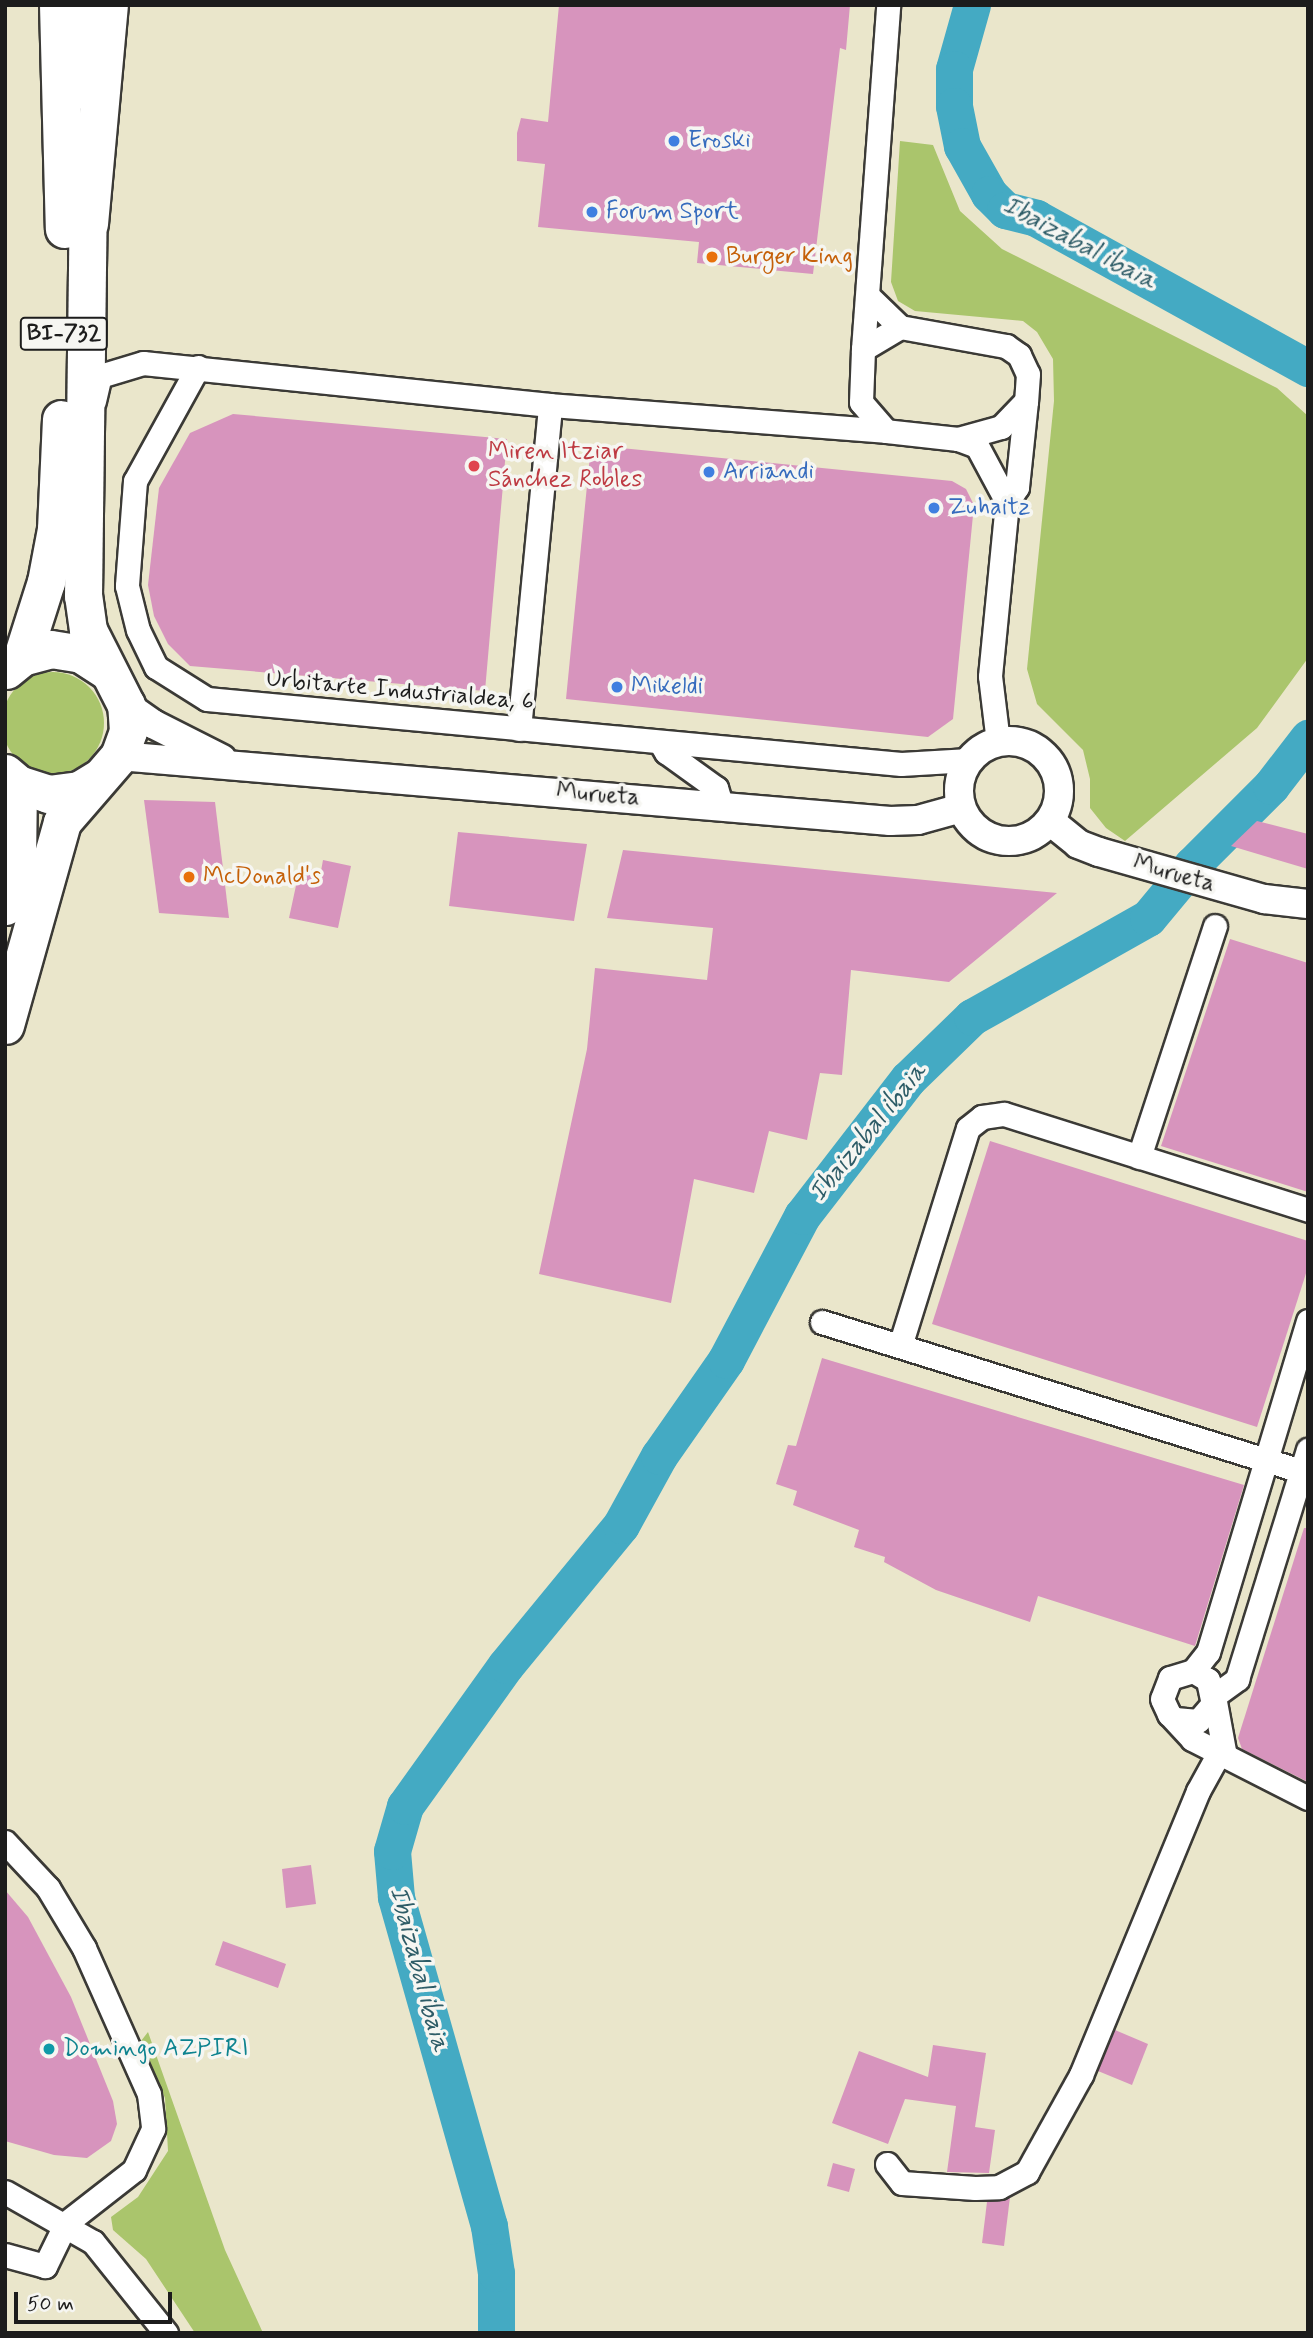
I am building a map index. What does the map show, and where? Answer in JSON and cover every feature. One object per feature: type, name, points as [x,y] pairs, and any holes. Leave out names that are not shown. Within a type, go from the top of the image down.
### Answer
[{"type":"highway","points":[[59,5],[77,226]]},
{"type":"highway","points":[[77,226],[109,5]]},
{"type":"main road","name":"BI-732","points":[[79,5],[77,226],[86,438],[83,596],[88,630],[126,705]]},
{"type":"main road","name":"BI-732","points":[[14,664],[46,582],[56,529],[77,226],[86,5]]},
{"type":"main road","name":"BI-732","points":[[14,664],[61,651],[81,654],[106,670]]},
{"type":"main road","points":[[5,1024],[62,822],[112,765],[128,731],[126,705]]},
{"type":"main road","points":[[5,906],[17,864],[12,779],[48,794],[79,790],[112,765]]},
{"type":"street","points":[[886,431],[861,402],[888,5]]},
{"type":"street","points":[[868,296],[900,327]]},
{"type":"street","points":[[866,325],[900,327],[1006,345],[1019,355],[1028,374],[1017,487],[1007,502],[990,693],[998,742]]},
{"type":"street","points":[[863,349],[900,327]]},
{"type":"street","points":[[86,438],[100,376],[143,363],[550,405],[958,439],[977,446],[1007,502]]},
{"type":"street","name":"Urbitarte Industrialdea, 6","points":[[198,368],[135,481],[127,586],[138,630],[156,667],[207,699],[901,764],[969,760]]},
{"type":"street","points":[[958,439],[1001,427],[1026,401]]},
{"type":"street","points":[[519,729],[550,405]]},
{"type":"street","name":"Murueta","points":[[126,705],[153,724],[234,765]]},
{"type":"street","points":[[660,742],[666,752],[716,789],[722,806]]},
{"type":"street","points":[[998,742],[1028,745],[1051,763],[1059,792],[1050,821],[1025,839],[1009,842],[979,833],[961,808],[960,783],[969,760],[998,742]]},
{"type":"street","name":"Murueta","points":[[112,765],[234,765],[890,821],[918,820],[961,808]]},
{"type":"street","name":"Murueta","points":[[1050,821],[1078,844],[1128,861],[1264,899],[1308,904]]},
{"type":"street","points":[[1139,1157],[1215,926]]},
{"type":"street","points":[[900,1346],[968,1128],[982,1116],[1004,1114],[1308,1210]]},
{"type":"street","points":[[1308,1321],[1208,1653],[1193,1671],[1170,1678],[1163,1692],[1164,1707],[1192,1738],[1308,1798]]},
{"type":"street","points":[[822,1322],[1265,1462],[1304,1461],[1237,1679],[1214,1696],[1210,1711],[1198,1721],[1175,1719]]},
{"type":"street","points":[[887,2164],[902,2183],[975,2188],[999,2187],[1027,2172],[1095,2044],[1198,1791],[1222,1754],[1214,1696],[1208,1680],[1193,1671]]},
{"type":"street","points":[[5,1842],[48,1888],[84,1948],[149,2094],[153,2129],[134,2170],[66,2223],[45,2266],[5,2255]]},
{"type":"street","points":[[5,2192],[66,2223],[93,2242],[166,2333]]},
{"type":"green space","points":[[900,141],[933,145],[960,211],[1002,249],[1277,388],[1308,416],[1308,658],[1257,728],[1125,841],[1106,828],[1090,808],[1090,779],[1083,750],[1037,704],[1027,669],[1054,401],[1053,359],[1037,332],[1023,321],[915,311],[898,301],[891,282]]},
{"type":"green space","points":[[53,672],[73,675],[96,694],[101,703],[104,723],[101,743],[82,766],[73,771],[53,774],[33,771],[10,752],[5,743],[2,723],[5,703],[24,680],[33,675]]},
{"type":"green space","points":[[148,2032],[225,2250],[263,2333],[195,2333],[146,2259],[113,2230],[111,2217],[138,2197],[168,2151],[165,2098],[141,2041]]},
{"type":"building","name":"Eroski","points":[[559,5],[850,5],[846,50],[840,48],[813,274],[697,263],[699,242],[538,227],[545,164],[517,161],[517,133],[521,118],[548,122]]},
{"type":"building","points":[[233,414],[507,439],[485,691],[190,666],[168,644],[154,616],[148,585],[159,488],[190,433]]},
{"type":"building","points":[[591,445],[952,481],[966,489],[974,505],[953,719],[928,737],[566,699]]},
{"type":"building","name":"McDonald's","points":[[144,800],[215,802],[229,918],[159,913]]},
{"type":"building","points":[[1257,821],[1308,834],[1308,869],[1231,846]]},
{"type":"building","points":[[458,832],[587,844],[574,921],[449,906]]},
{"type":"building","points":[[623,850],[1057,893],[949,982],[851,970],[842,1075],[820,1073],[807,1140],[769,1131],[754,1193],[694,1179],[671,1303],[539,1274],[587,1049],[595,968],[707,980],[713,928],[607,918]]},
{"type":"building","points":[[323,860],[351,866],[338,928],[289,918],[300,867],[321,871]]},
{"type":"building","points":[[1230,939],[1308,963],[1308,1192],[1161,1146]]},
{"type":"building","points":[[990,1141],[1308,1241],[1308,1267],[1257,1427],[932,1324]]},
{"type":"building","points":[[822,1358],[1244,1485],[1195,1646],[1038,1596],[1030,1622],[936,1590],[884,1562],[885,1557],[854,1547],[859,1530],[793,1505],[797,1491],[776,1484],[788,1445],[796,1446]]},
{"type":"building","points":[[1304,1528],[1308,1528],[1308,1782],[1242,1749],[1238,1738]]},
{"type":"building","points":[[311,1865],[316,1904],[286,1908],[282,1869]]},
{"type":"building","name":"Domingo AZPIRI","points":[[5,1890],[28,1917],[71,1997],[113,2101],[117,2124],[111,2141],[87,2158],[54,2155],[5,2141]]},
{"type":"building","points":[[223,1941],[286,1964],[278,1988],[215,1965]]},
{"type":"building","points":[[1115,2030],[1148,2044],[1132,2085],[1098,2071]]},
{"type":"building","points":[[933,2045],[986,2053],[975,2127],[995,2130],[989,2173],[947,2172],[956,2106],[905,2099],[888,2144],[832,2123],[859,2051],[928,2077]]},
{"type":"building","points":[[833,2163],[855,2169],[849,2192],[827,2186]]},
{"type":"building","points":[[1010,2197],[1004,2246],[982,2243],[987,2202]]},
{"type":"waterway","name":"Ibaizabal ibaia","points":[[972,5],[954,69],[954,106],[962,146],[989,194],[1005,210],[1036,218],[1308,368]]},
{"type":"waterway","name":"Ibaizabal ibaia","points":[[496,2333],[496,2273],[489,2226],[396,1897],[392,1851],[405,1806],[506,1665],[621,1525],[659,1456],[726,1360],[802,1216],[908,1079],[972,1017],[1148,918],[1192,865],[1271,786],[1308,738]]},
{"type":"place","name":"Eroski","points":[[674,141]]},
{"type":"place","name":"Forum Sport","points":[[592,212]]},
{"type":"place","name":"Burger King","points":[[712,257]]},
{"type":"place","name":"Miren Itziar Sánchez Robles","points":[[474,466]]},
{"type":"place","name":"Arriandi","points":[[709,472]]},
{"type":"place","name":"Zuhaitz","points":[[934,508]]},
{"type":"place","name":"Mikeldi","points":[[617,687]]},
{"type":"place","name":"McDonald's","points":[[189,877]]},
{"type":"place","name":"Domingo AZPIRI","points":[[49,2049]]}]
